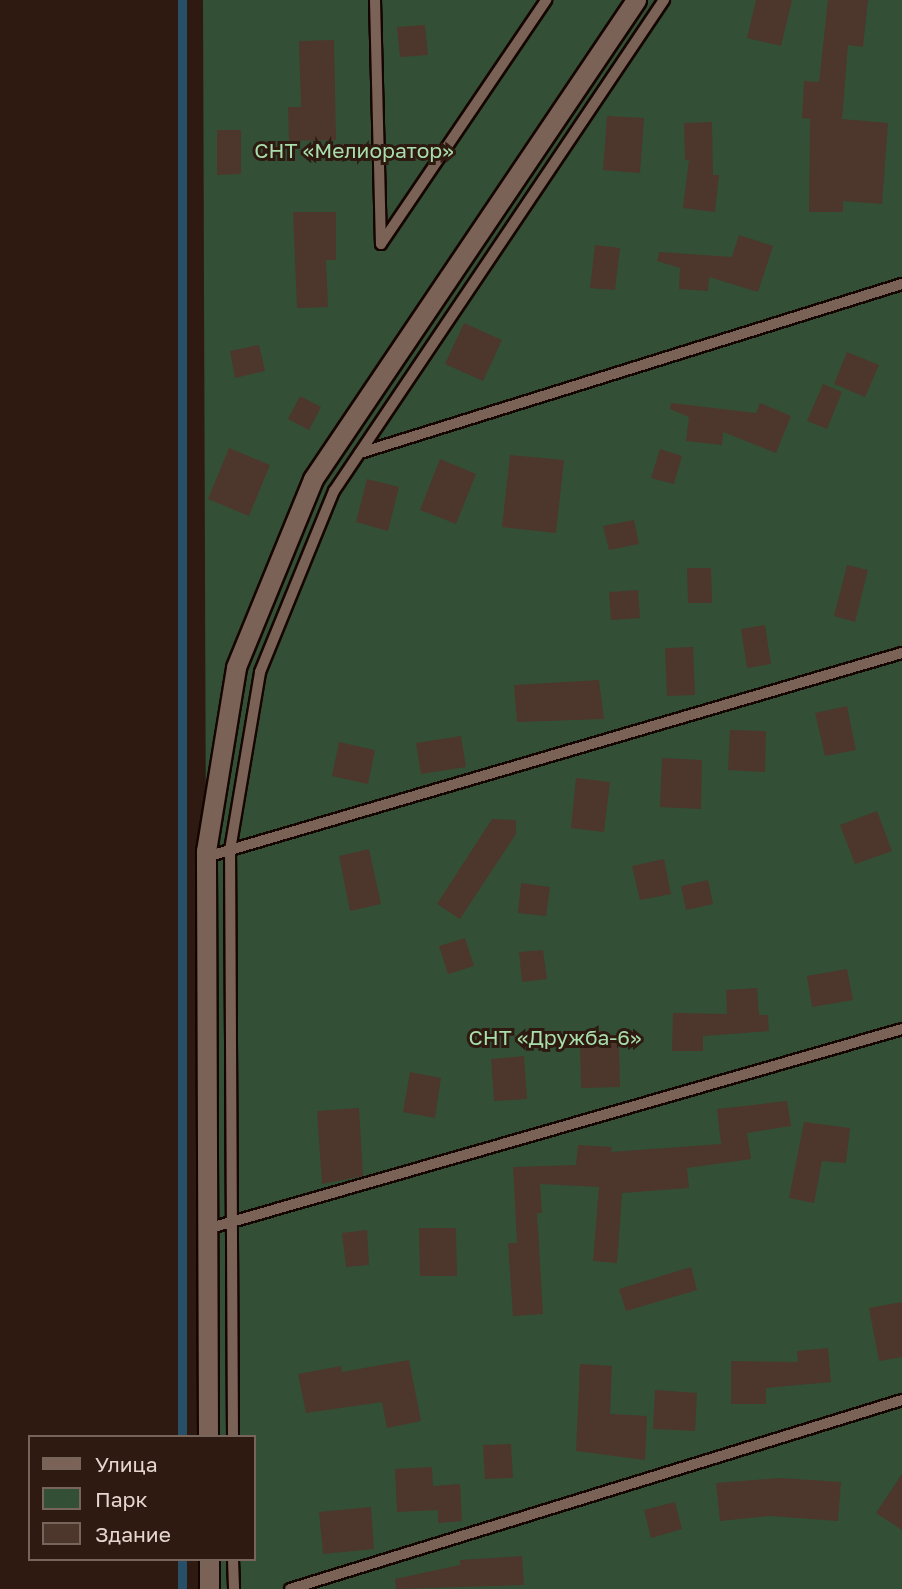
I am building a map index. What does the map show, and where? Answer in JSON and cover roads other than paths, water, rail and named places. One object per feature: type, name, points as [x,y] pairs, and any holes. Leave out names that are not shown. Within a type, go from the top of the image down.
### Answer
[{"type":"street","points":[[208,1435],[206,857],[236,667],[313,479],[636,0]]},
{"type":"street","points":[[209,1561],[209,1589]]},
{"type":"lane","points":[[374,0],[381,244],[546,0]]},
{"type":"lane","points":[[233,1435],[230,850],[260,672],[334,491],[664,0]]},
{"type":"lane","points":[[360,453],[902,284]]},
{"type":"lane","points":[[206,857],[902,653]]},
{"type":"lane","points":[[207,1229],[902,1029]]},
{"type":"lane","points":[[290,1589],[902,1400]]},
{"type":"lane","points":[[233,1561],[234,1589]]},
{"type":"waterway","points":[[182,0],[182,1435]]},
{"type":"waterway","points":[[182,1561],[182,1589]]},
{"type":"park label","name":"СНТ «Мелиоратор»","points":[[354,150]]},
{"type":"park label","name":"СНТ «Дружба-6»","points":[[555,1037]]}]
